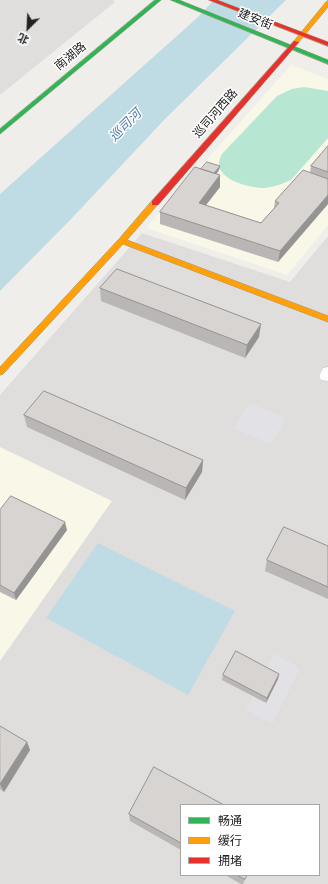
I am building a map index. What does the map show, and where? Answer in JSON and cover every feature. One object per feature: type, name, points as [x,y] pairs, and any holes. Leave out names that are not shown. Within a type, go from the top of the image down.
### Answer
[{"type":"street","name":"南湖路","points":[[0,132],[158,0]]},
{"type":"street","name":"建安街","points":[[212,0],[284,26],[328,44]]},
{"type":"street","name":"建安街","points":[[178,2],[328,62]]},
{"type":"street","name":"巡司河西路","points":[[0,372],[122,241],[304,34],[328,3]]},
{"type":"street","points":[[122,241],[328,319]]},
{"type":"shaded area","points":[[0,0],[113,0],[115,2],[0,95]]},
{"type":"shaded area","points":[[291,65],[328,79],[328,225],[287,275],[146,228]]},
{"type":"shaded area","points":[[142,233],[290,282],[328,236],[328,884],[0,884],[0,395]]},
{"type":"shaded area","points":[[325,255],[328,256],[328,311],[290,297]]},
{"type":"shaded area","points":[[249,403],[286,418],[271,444],[233,428]]},
{"type":"shaded area","points":[[0,447],[112,501],[0,661]]},
{"type":"shaded area","points":[[274,654],[300,668],[272,724],[246,710]]},
{"type":"green space","points":[[304,87],[328,91],[328,138],[291,180],[271,187],[257,188],[240,184],[225,175],[220,169],[219,162],[222,154],[277,96],[292,89]]},
{"type":"water","name":"巡司河","points":[[214,0],[286,0],[164,120],[73,217],[0,291],[0,194],[197,18]]},
{"type":"water","points":[[98,543],[235,611],[188,695],[46,618]]},
{"type":"building","points":[[328,146],[328,172],[311,166]]},
{"type":"building","points":[[207,162],[220,166],[214,173],[201,169]]},
{"type":"building","points":[[195,167],[220,175],[199,203],[261,223],[279,203],[275,201],[303,170],[328,179],[328,195],[280,251],[160,212]]},
{"type":"building","points":[[117,269],[261,324],[247,345],[100,288]]},
{"type":"building","points":[[44,391],[203,460],[186,488],[24,415]]},
{"type":"building","points":[[11,496],[65,522],[14,593],[0,585],[0,510]]},
{"type":"building","points":[[284,527],[328,546],[328,587],[267,560]]},
{"type":"building","points":[[236,651],[279,674],[267,698],[223,675]]},
{"type":"building","points":[[0,726],[27,742],[0,784]]},
{"type":"building","points":[[154,767],[222,804],[180,804],[180,842],[129,814]]},
{"type":"building","points":[[239,876],[246,876],[245,879]]},
{"type":"traffic: fast","points":[[0,132],[158,0]]},
{"type":"traffic: fast","points":[[174,0],[328,62]]},
{"type":"traffic: slow","points":[[296,42],[328,3]]},
{"type":"traffic: slow","points":[[0,372],[122,241],[155,203]]},
{"type":"traffic: slow","points":[[122,241],[328,319]]},
{"type":"traffic: jam","points":[[212,0],[328,44]]},
{"type":"traffic: jam","points":[[155,203],[296,42]]}]
